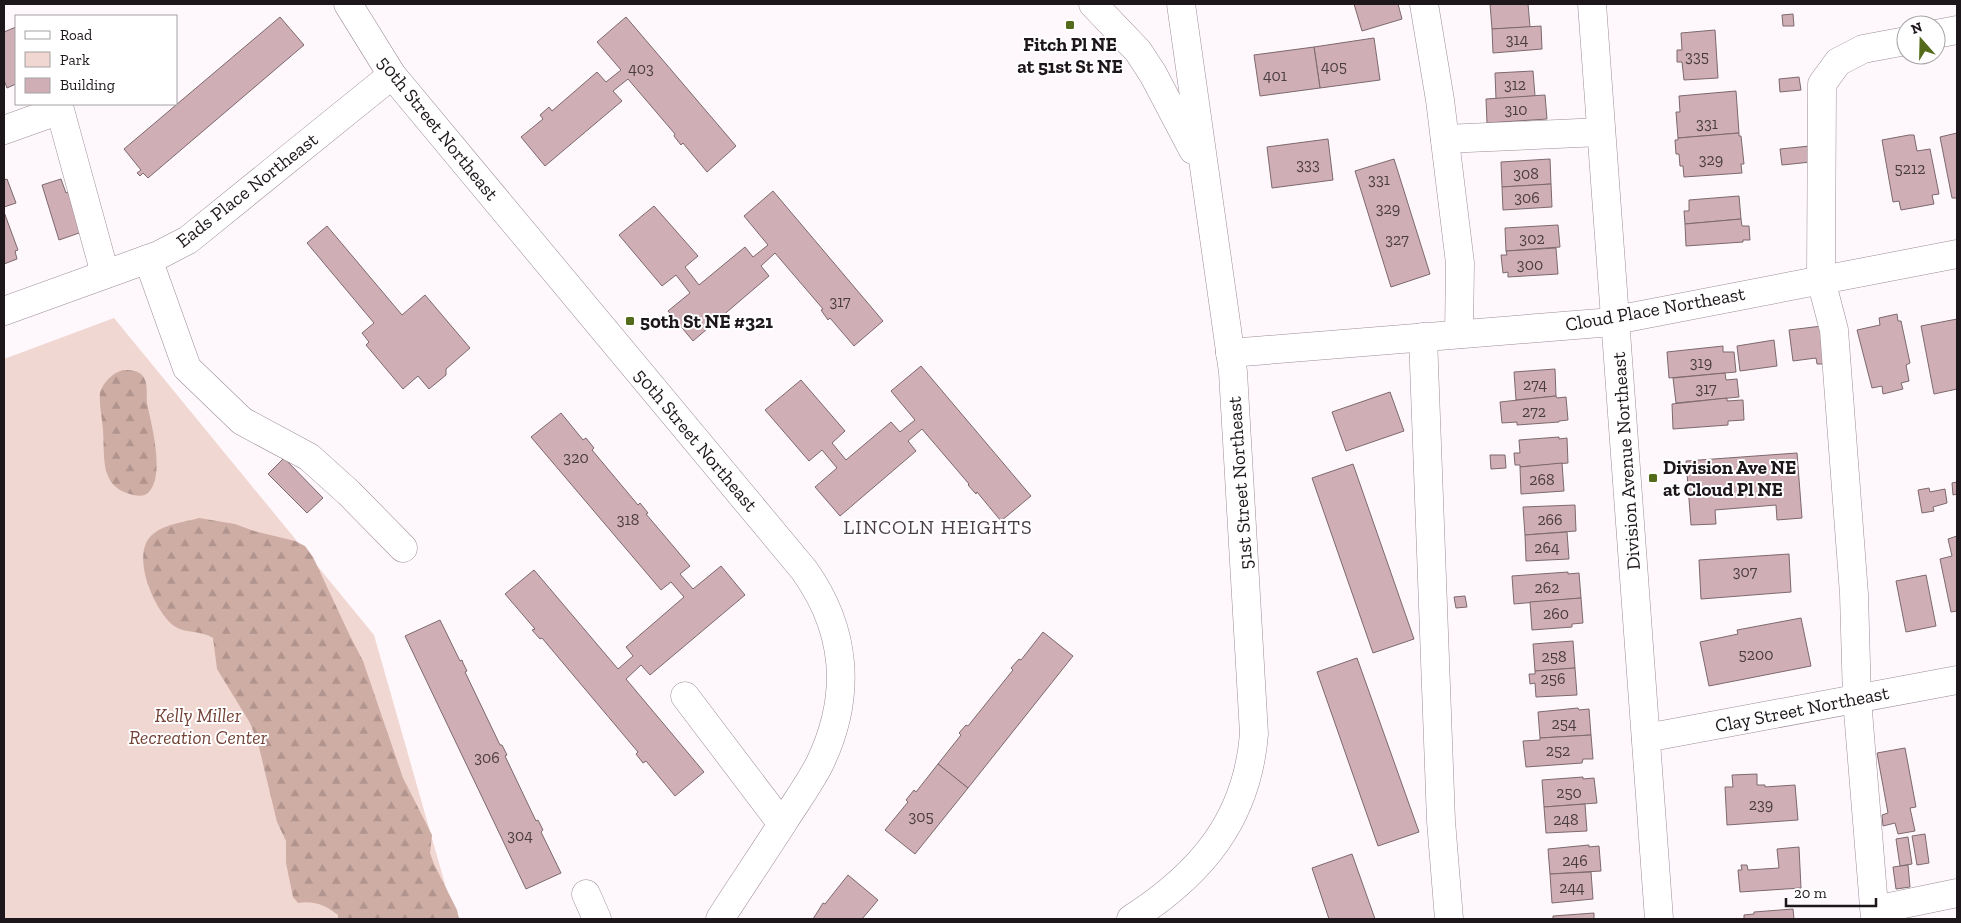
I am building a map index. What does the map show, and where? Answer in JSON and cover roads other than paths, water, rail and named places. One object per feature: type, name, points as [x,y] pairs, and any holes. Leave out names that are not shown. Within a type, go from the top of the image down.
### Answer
[{"type":"street","name":"50th Street Northeast","points":[[348,4],[392,75],[804,570],[823,599],[832,620],[840,654],[842,676],[838,710],[829,742],[820,762],[782,824],[720,919]]},
{"type":"street","points":[[1093,4],[1132,43],[1153,74],[1194,151],[1208,204]]},
{"type":"street","name":"51st Street Northeast","points":[[1131,919],[1175,887],[1194,870],[1212,849],[1236,809],[1251,765],[1254,719],[1233,372],[1181,4]]},
{"type":"street","points":[[1424,4],[1445,138],[1460,263],[1459,334]]},
{"type":"street","name":"Division Avenue Northeast","points":[[1592,4],[1659,919]]},
{"type":"street","points":[[1896,42],[1862,49],[1838,62],[1822,84],[1821,280],[1834,330],[1854,594],[1857,698],[1875,914],[1957,894]]},
{"type":"street","name":"Eads Place Northeast","points":[[4,311],[169,251],[188,240],[392,75]]},
{"type":"street","points":[[4,130],[60,110],[105,274]]},
{"type":"street","points":[[1445,138],[1601,132]]},
{"type":"street","name":"Cloud Place Northeast","points":[[1230,353],[1600,323],[1957,254]]},
{"type":"street","points":[[148,259],[188,368],[242,421],[308,457],[349,493],[403,548]]},
{"type":"street","points":[[1423,337],[1441,812],[1449,919]]},
{"type":"street","name":"Clay Street Northeast","points":[[1646,738],[1957,680]]},
{"type":"street","points":[[685,696],[782,824]]},
{"type":"street","points":[[586,894],[597,919]]},
{"type":"place","name":"Fitch Pl NE at 51st St NE","points":[[1070,25]]},
{"type":"place","name":"50th St NE #321","points":[[630,321]]},
{"type":"place","name":"Division Ave NE at Cloud Pl NE","points":[[1653,478]]},
{"type":"district","name":"LINCOLN HEIGHTS","points":[[938,527]]},
{"type":"park label","name":"Kelly Miller Recreation Center","points":[[198,726]]}]
